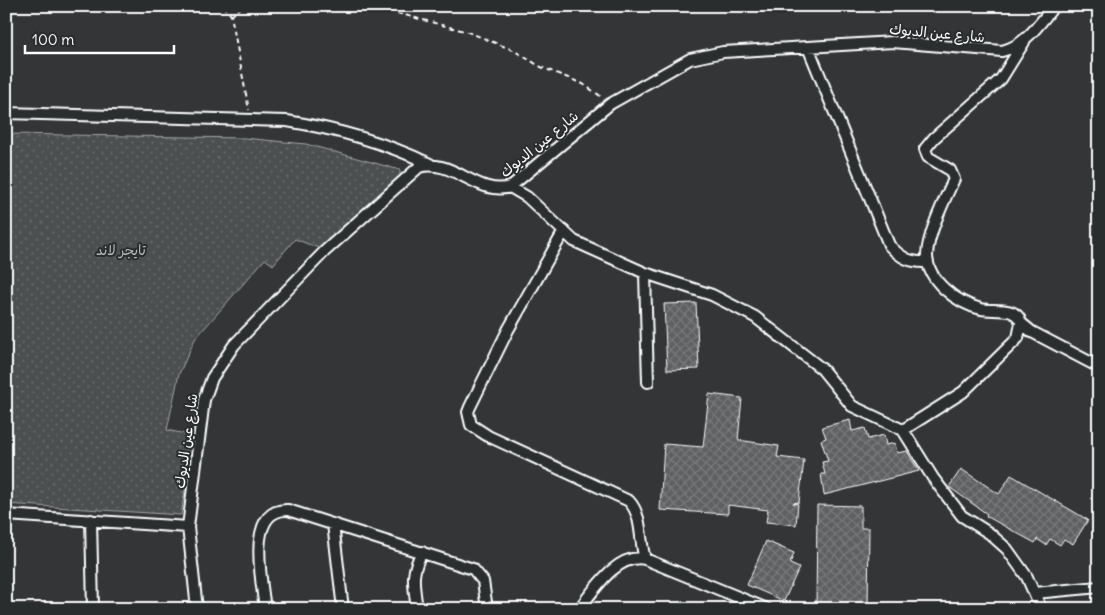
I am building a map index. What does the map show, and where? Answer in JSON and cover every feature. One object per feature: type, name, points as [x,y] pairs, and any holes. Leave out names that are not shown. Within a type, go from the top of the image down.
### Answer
[{"type":"street","name":"شارع عين الديوك","points":[[197,609],[188,527],[204,400],[219,364],[234,344],[356,221],[410,173],[419,167],[430,164],[444,166],[496,189],[510,188],[610,104],[690,59],[723,52],[893,42],[931,44],[993,52],[1015,48],[1024,41],[1054,6]]},
{"type":"street","points":[[903,430],[962,392],[1018,338],[1020,318],[1008,311],[982,309],[960,300],[940,284],[931,272],[928,262],[928,245],[954,179],[950,170],[928,157],[925,149],[934,138],[1001,79],[1024,41]]},
{"type":"street","points":[[808,47],[889,245],[898,256],[908,261],[928,262]]},
{"type":"street","points":[[6,113],[287,121],[330,128],[402,150],[430,164]]},
{"type":"street","points":[[510,188],[527,197],[574,241],[591,250],[645,273],[712,295],[755,317],[822,370],[852,406],[903,430],[962,516],[989,533],[1007,549],[1027,577],[1041,609]]},
{"type":"street","points":[[564,231],[491,364],[470,407],[468,420],[471,425],[488,436],[629,501],[637,514],[641,547],[645,559]]},
{"type":"street","points":[[645,273],[648,382]]},
{"type":"street","points":[[1021,323],[1032,332],[1099,367]]},
{"type":"street","points":[[264,609],[260,540],[266,518],[272,512],[288,510],[473,569],[483,581],[487,609]]},
{"type":"street","points":[[6,515],[188,527]]},
{"type":"street","points":[[91,520],[93,609]]},
{"type":"street","points":[[333,524],[343,609]]},
{"type":"street","points":[[417,609],[413,584],[414,567],[422,552]]},
{"type":"street","points":[[579,609],[616,568],[630,559],[645,559],[766,609]]},
{"type":"street","points":[[1034,593],[1099,587]]},
{"type":"path","points":[[223,6],[231,16],[249,108],[249,120]]},
{"type":"path","points":[[231,16],[243,6]]},
{"type":"path","points":[[366,6],[468,32],[498,43],[541,67],[592,89],[610,104]]},
{"type":"green space","name":"تايجر لاند","points":[[6,130],[10,134],[244,138],[306,144],[400,170],[400,177],[321,249],[295,239],[273,265],[265,259],[195,339],[179,374],[167,430],[194,436],[181,515],[6,504]]},
{"type":"building","points":[[696,303],[699,369],[667,370],[664,304]]},
{"type":"building","points":[[709,394],[742,398],[738,440],[779,446],[777,457],[804,460],[799,502],[793,503],[798,504],[796,525],[766,522],[768,510],[728,505],[728,514],[660,510],[664,444],[703,447]]},
{"type":"building","points":[[850,420],[852,431],[865,428],[868,439],[884,435],[886,445],[895,443],[897,453],[907,451],[919,471],[824,495],[821,474],[825,474],[822,462],[828,461],[821,440],[826,438],[822,427]]},
{"type":"building","points":[[961,469],[999,494],[1011,475],[1088,520],[1073,544],[1064,539],[1060,545],[1050,539],[1046,545],[1037,539],[1035,543],[986,516],[987,514],[949,487]]},
{"type":"building","points":[[817,505],[861,506],[861,528],[869,528],[868,609],[816,609]]},
{"type":"building","points":[[766,541],[794,553],[790,564],[799,568],[784,601],[747,585]]}]
